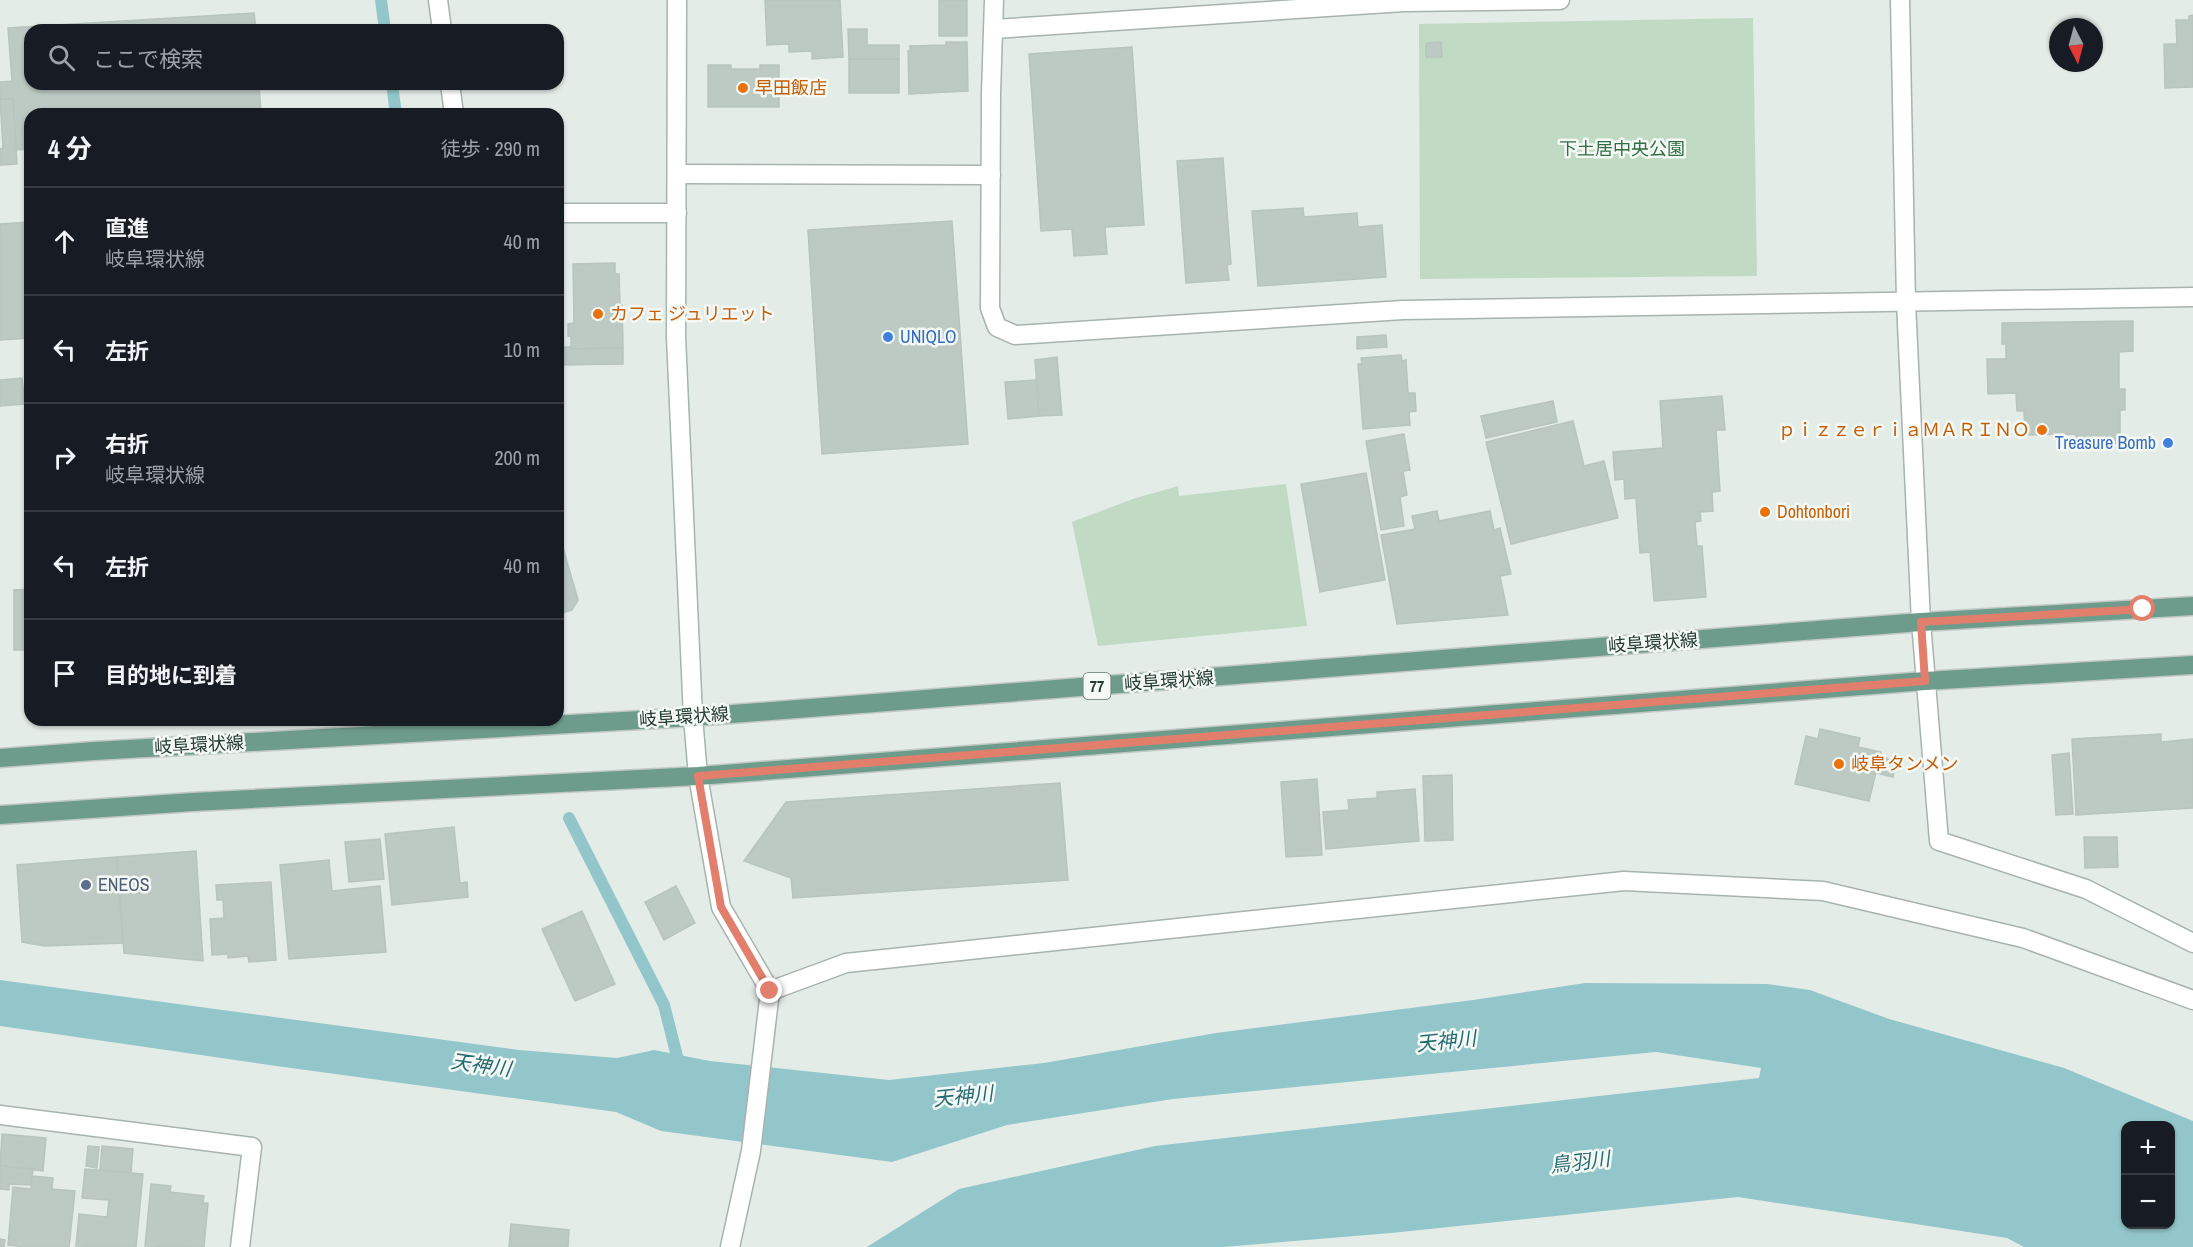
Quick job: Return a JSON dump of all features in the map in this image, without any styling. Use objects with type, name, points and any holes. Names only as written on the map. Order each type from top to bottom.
[{"type":"main road","name":"岐阜環状線","points":[[564,724],[693,717],[1921,622],[2193,606]]},
{"type":"main road","points":[[0,815],[97,807],[698,776],[1925,681],[2193,665]]},
{"type":"main road","name":"岐阜環状線","points":[[0,758],[533,726]]},
{"type":"street","points":[[438,0],[441,24]]},
{"type":"street","points":[[677,0],[676,337],[693,717],[698,776],[721,907],[770,991],[750,1151],[730,1247]]},
{"type":"street","points":[[994,0],[990,308],[997,327],[1015,335],[1403,310],[2193,297]]},
{"type":"street","points":[[994,29],[1404,2],[1560,0]]},
{"type":"street","points":[[1900,0],[1906,302],[1921,622],[1939,841],[2086,889],[2193,943]]},
{"type":"street","points":[[451,90],[453,108]]},
{"type":"street","points":[[676,174],[991,175]]},
{"type":"street","points":[[564,213],[677,213]]},
{"type":"street","points":[[770,991],[846,963],[1624,881],[1823,891],[2023,938],[2193,1000]]},
{"type":"street","points":[[0,1115],[252,1147],[240,1247]]},
{"type":"green space","name":"下土居中央公園","points":[[1753,18],[1757,276],[1420,279],[1419,24]]},
{"type":"green space","points":[[1286,484],[1307,626],[1098,646],[1072,522],[1133,499],[1178,486],[1179,496]]},
{"type":"water","points":[[0,980],[519,1050],[617,1058],[654,1050],[710,1061],[889,1080],[1044,1063],[1216,1033],[1473,1000],[1585,983],[1767,984],[1810,990],[1889,1019],[2064,1068],[2193,1121],[2193,1247],[2024,1247],[2007,1238],[1738,1197],[1391,1233],[1223,1247],[867,1247],[959,1189],[1155,1146],[1759,1078],[1761,1068],[1656,1052],[1173,1099],[1007,1125],[892,1162],[661,1131],[616,1112],[0,1026]]},
{"type":"building","points":[[765,0],[840,0],[843,57],[812,59],[812,51],[789,52],[789,44],[767,45]]},
{"type":"building","points":[[939,0],[967,0],[967,36],[939,36]]},
{"type":"building","points":[[254,13],[255,24],[74,24]]},
{"type":"building","points":[[2193,15],[2193,87],[2165,88],[2164,44],[2177,44],[2176,20],[2189,20],[2189,16]]},
{"type":"building","points":[[24,27],[24,90],[259,90],[261,108],[24,108],[24,149],[16,150],[13,99],[0,99],[0,82],[12,81],[8,28]]},
{"type":"building","points":[[848,29],[867,29],[867,45],[899,45],[899,59],[849,59]]},
{"type":"building","points":[[946,42],[967,42],[968,91],[909,94],[908,51],[910,51],[910,46],[946,45]]},
{"type":"building","points":[[1441,42],[1442,57],[1426,57],[1426,43]]},
{"type":"building","points":[[1132,47],[1144,225],[1105,227],[1107,254],[1074,256],[1072,229],[1041,231],[1029,54]]},
{"type":"building","points":[[849,59],[899,59],[899,93],[849,93]]},
{"type":"building","name":"早田飯店","points":[[708,65],[731,65],[731,69],[760,69],[760,65],[779,65],[779,107],[708,107]]},
{"type":"building","points":[[0,99],[13,99],[17,164],[0,165],[0,149],[3,148]]},
{"type":"building","points":[[1223,158],[1231,264],[1227,265],[1229,280],[1186,283],[1177,161]]},
{"type":"building","points":[[1303,208],[1304,217],[1357,213],[1358,227],[1382,225],[1386,277],[1258,286],[1252,211]]},
{"type":"building","name":"UNIQLO","points":[[952,221],[968,444],[822,454],[808,230]]},
{"type":"building","points":[[24,222],[24,338],[0,340],[0,224]]},
{"type":"building","name":"カフェ ジュリエット","points":[[615,263],[615,274],[619,274],[620,305],[622,305],[623,348],[571,349],[568,324],[574,323],[573,264]]},
{"type":"building","points":[[2133,321],[2133,351],[2119,352],[2119,389],[2125,389],[2125,410],[2120,410],[2120,443],[2076,444],[2076,434],[2025,435],[2024,411],[2017,411],[2016,393],[1988,394],[1987,359],[2006,359],[2006,344],[2002,344],[2002,323]]},
{"type":"building","points":[[1386,335],[1387,347],[1357,349],[1357,337]]},
{"type":"building","points":[[564,347],[572,347],[571,349],[623,348],[623,364],[564,365]]},
{"type":"building","points":[[1401,355],[1402,361],[1406,360],[1408,393],[1415,393],[1416,411],[1409,412],[1410,425],[1363,429],[1358,364],[1362,364],[1361,358]]},
{"type":"building","points":[[1057,357],[1062,415],[1039,416],[1035,360]]},
{"type":"building","points":[[22,378],[24,404],[0,406],[0,380]]},
{"type":"building","points":[[1036,380],[1039,416],[1008,419],[1005,382]]},
{"type":"building","points":[[1722,396],[1725,430],[1716,430],[1720,491],[1712,492],[1713,511],[1700,512],[1701,521],[1695,522],[1697,546],[1702,546],[1706,597],[1654,601],[1650,552],[1640,553],[1636,498],[1625,499],[1624,479],[1615,480],[1613,452],[1663,448],[1660,401]]},
{"type":"building","points":[[1553,401],[1557,422],[1486,438],[1481,416]]},
{"type":"building","points":[[1573,421],[1584,466],[1604,461],[1618,518],[1511,544],[1486,442]]},
{"type":"building","points":[[1404,434],[1410,470],[1403,471],[1407,495],[1400,497],[1404,526],[1381,530],[1366,441]]},
{"type":"building","points":[[1366,473],[1385,580],[1320,592],[1301,484]]},
{"type":"building","points":[[1437,511],[1439,521],[1490,511],[1494,530],[1500,528],[1511,574],[1500,576],[1508,615],[1397,624],[1381,535],[1415,529],[1412,516]]},
{"type":"building","points":[[564,551],[578,600],[572,610],[564,612]]},
{"type":"building","points":[[24,589],[24,650],[14,650],[14,590]]},
{"type":"building","name":"岐阜タンメン","points":[[1820,729],[1860,738],[1858,747],[1881,752],[1869,801],[1795,784],[1806,736],[1818,739]]},
{"type":"building","points":[[2161,734],[2161,742],[2193,739],[2193,808],[2076,815],[2072,739]]},
{"type":"building","points":[[2069,753],[2073,814],[2056,815],[2052,755]]},
{"type":"building","points":[[1881,754],[1895,765],[1893,777],[1876,773]]},
{"type":"building","points":[[1452,775],[1453,840],[1425,841],[1423,776]]},
{"type":"building","points":[[1317,779],[1322,855],[1286,857],[1281,782]]},
{"type":"building","points":[[1060,783],[1068,880],[793,898],[791,878],[744,861],[786,802]]},
{"type":"building","points":[[1415,789],[1419,841],[1326,849],[1323,812],[1349,810],[1348,800],[1377,798],[1377,792]]},
{"type":"building","points":[[454,827],[460,883],[467,882],[468,897],[392,905],[385,834]]},
{"type":"building","points":[[2084,837],[2117,837],[2118,867],[2085,868]]},
{"type":"building","points":[[380,839],[384,879],[349,882],[345,842]]},
{"type":"building","points":[[196,851],[203,961],[124,953],[117,857]]},
{"type":"building","points":[[116,857],[123,943],[45,946],[22,942],[17,865]]},
{"type":"building","points":[[329,860],[332,891],[380,886],[386,952],[289,959],[280,865]]},
{"type":"building","points":[[271,882],[276,960],[249,962],[248,956],[228,958],[228,954],[212,955],[210,919],[224,918],[223,900],[217,900],[216,885]]},
{"type":"building","points":[[676,886],[695,923],[664,940],[645,902]]},
{"type":"building","points":[[582,911],[615,984],[575,1001],[542,929]]},
{"type":"building","points":[[2,1134],[46,1138],[43,1171],[0,1166]]},
{"type":"building","points":[[88,1146],[99,1147],[97,1168],[86,1166]]},
{"type":"building","points":[[102,1146],[133,1149],[131,1173],[100,1170]]},
{"type":"building","points":[[0,1166],[33,1169],[31,1185],[9,1184],[9,1190],[0,1189]]},
{"type":"building","points":[[85,1169],[143,1174],[136,1247],[76,1246],[79,1214],[107,1217],[109,1200],[82,1198]]},
{"type":"building","points":[[32,1176],[53,1178],[52,1189],[75,1191],[69,1247],[8,1245],[13,1187],[31,1189]]},
{"type":"building","points":[[151,1184],[171,1186],[170,1192],[204,1196],[203,1203],[208,1203],[204,1247],[145,1246]]},
{"type":"building","points":[[511,1224],[569,1230],[568,1247],[509,1247]]},
{"type":"building","points":[[0,1239],[5,1240],[4,1247],[0,1247]]},
{"type":"waterway","points":[[381,0],[384,24]]},
{"type":"waterway","points":[[393,90],[395,108]]},
{"type":"waterway","points":[[569,818],[664,1005],[680,1068]]},
{"type":"place","name":"早田飯店","points":[[743,88]]},
{"type":"place","name":"カフェ ジュリエット","points":[[598,314]]},
{"type":"place","name":"UNIQLO","points":[[888,337]]},
{"type":"place","name":"ｐｉｚｚｅｒｉａＭＡＲＩＮＯ","points":[[2042,430]]},
{"type":"place","name":"Treasure Bomb","points":[[2168,443]]},
{"type":"place","name":"Dohtonbori","points":[[1765,512]]},
{"type":"place","name":"岐阜タンメン","points":[[1839,764]]},
{"type":"place","name":"ENEOS","points":[[86,885]]},
{"type":"route","points":[[770,991],[721,907],[698,776],[1925,681],[1921,622],[2143,609]]},
{"type":"water label","name":"天神川","points":[[1446,1041]]},
{"type":"water label","name":"天神川","points":[[481,1065]]},
{"type":"water label","name":"天神川","points":[[963,1096]]},
{"type":"water label","name":"鳥羽川","points":[[1580,1162]]}]
